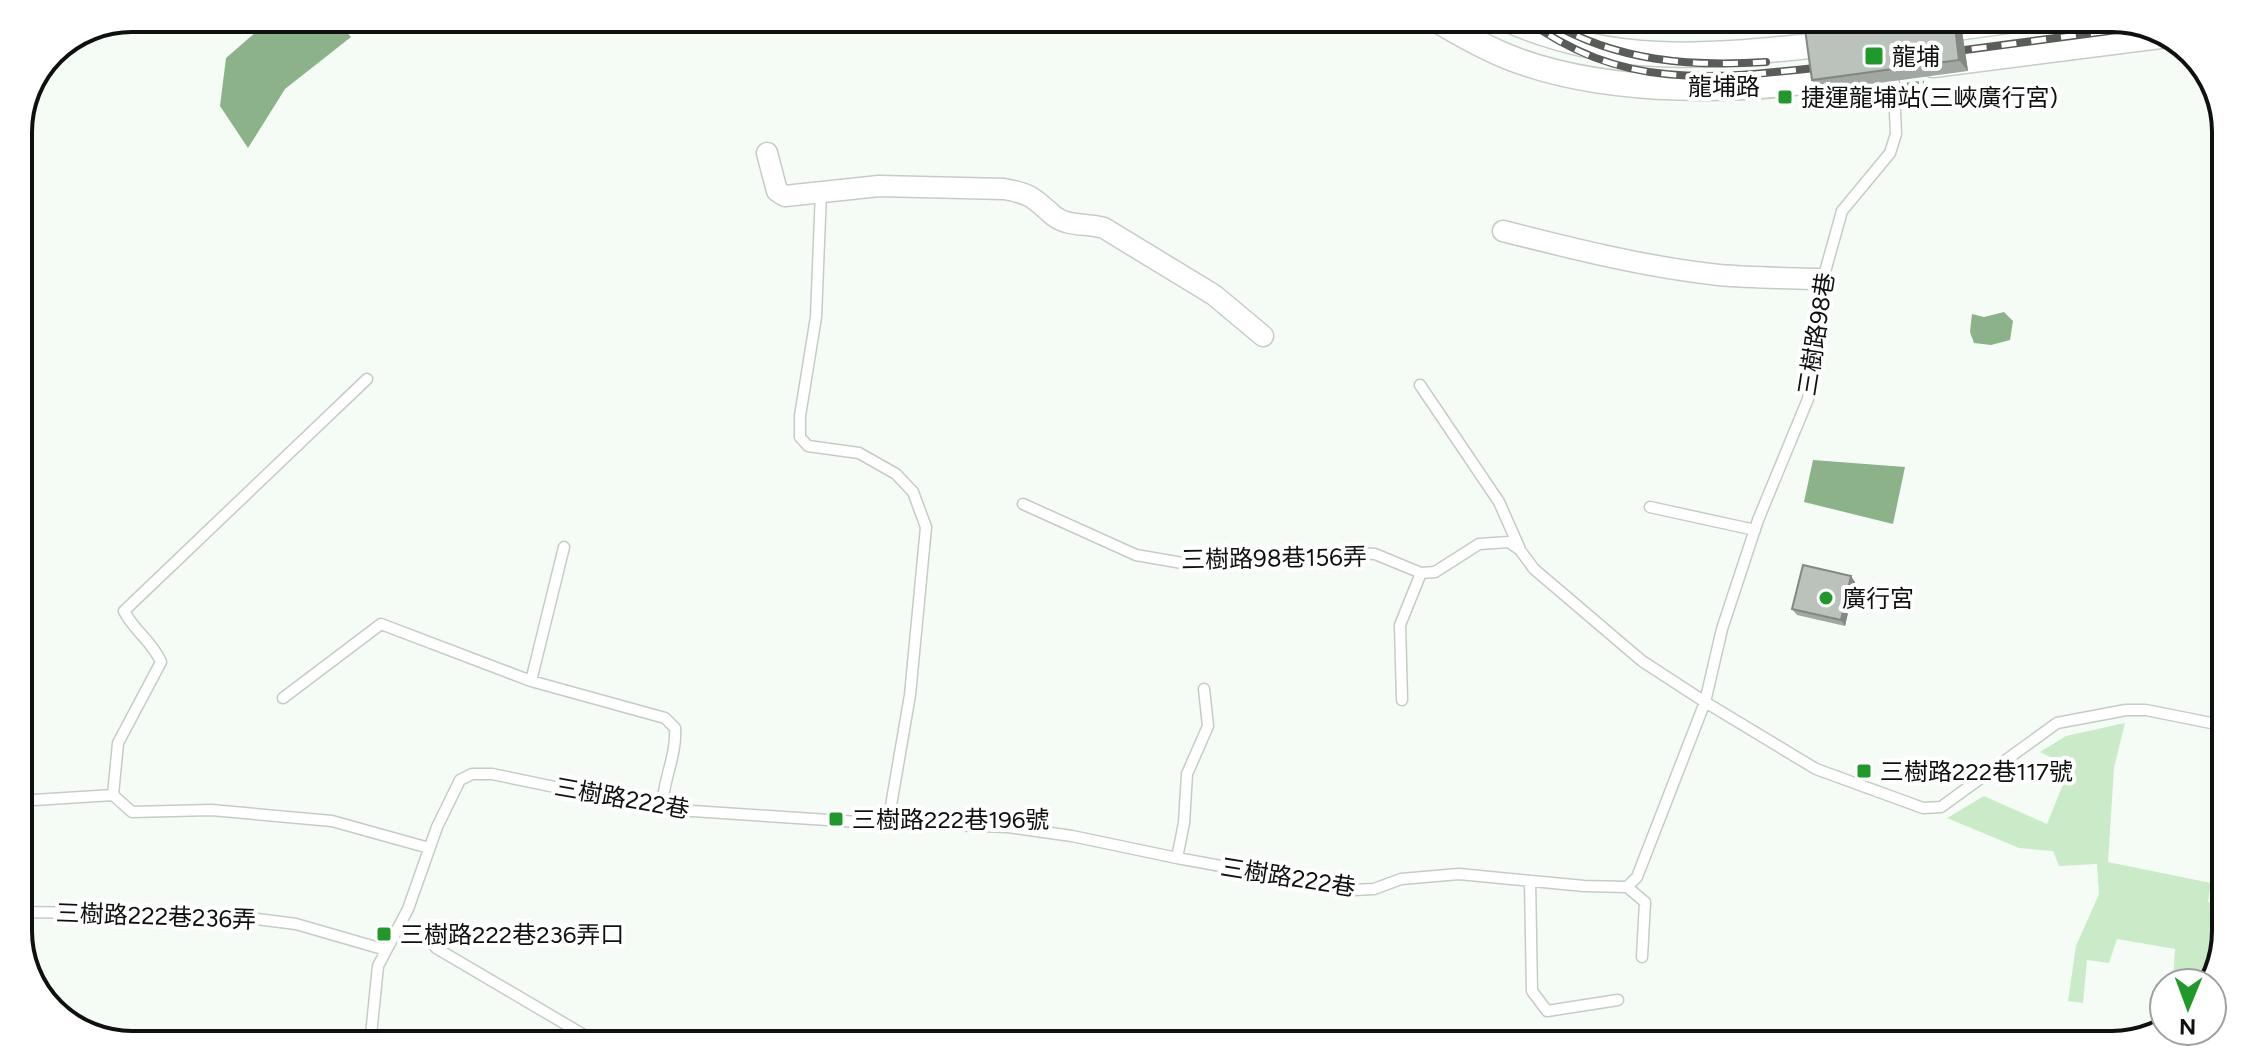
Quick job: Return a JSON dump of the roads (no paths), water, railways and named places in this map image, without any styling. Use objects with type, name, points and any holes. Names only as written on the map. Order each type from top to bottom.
[{"type":"street","name":"龍埔路","points":[[1456,32],[1517,61],[1571,76],[1645,87],[1784,86],[1881,69],[2145,38]]},
{"type":"street","name":"龍埔路","points":[[1534,32],[1641,55],[1715,55],[1861,41]]},
{"type":"street","points":[[1907,36],[1934,32]]},
{"type":"street","points":[[767,153],[777,191],[785,196],[879,186],[1024,192],[1055,216],[1073,224],[1087,223],[1104,228],[1214,295],[1263,336]]},
{"type":"street","points":[[1503,231],[1598,255],[1662,267],[1722,275],[1823,279]]},
{"type":"lane","name":"三樹路98巷","points":[[1705,702],[1722,629],[1755,530],[1808,399],[1823,279],[1842,211],[1877,171],[1893,143],[1896,115],[1881,69]]},
{"type":"lane","points":[[821,192],[816,317],[800,416],[800,437],[808,446],[859,453],[896,474],[913,492],[926,527],[910,695],[888,823]]},
{"type":"lane","points":[[113,795],[118,743],[161,662],[155,647],[131,625],[124,611],[367,379]]},
{"type":"lane","points":[[1420,385],[1499,502],[1520,550],[1534,569],[1642,661],[1816,769],[1923,808],[1941,807],[2057,723],[2126,710],[2146,710],[2212,723]]},
{"type":"lane","name":"三樹路98巷156弄","points":[[1023,504],[1136,555],[1188,564],[1375,554],[1421,573]]},
{"type":"lane","points":[[1650,507],[1755,530]]},
{"type":"lane","points":[[1402,700],[1400,625],[1421,573],[1435,572],[1479,544],[1509,542],[1520,550]]},
{"type":"lane","points":[[531,681],[564,547]]},
{"type":"lane","points":[[283,698],[381,624],[531,681],[665,718],[675,728],[676,738],[662,792],[662,809]]},
{"type":"lane","points":[[1177,858],[1184,823],[1187,774],[1208,726],[1204,689]]},
{"type":"lane","points":[[1642,957],[1645,902],[1627,887],[1637,877],[1705,702]]},
{"type":"lane","name":"三樹路222巷","points":[[371,1031],[378,966],[408,909],[429,848],[460,780],[472,774],[492,774],[662,809],[1008,827],[1072,836],[1353,890],[1374,889],[1401,879],[1459,874],[1627,887]]},
{"type":"lane","points":[[32,800],[113,795],[132,812],[211,810],[332,821],[429,848]]},
{"type":"lane","points":[[1530,881],[1532,991],[1547,1011],[1618,1000]]},
{"type":"lane","name":"三樹路222巷236弄","points":[[32,912],[226,915],[296,924],[386,950]]},
{"type":"lane","points":[[436,948],[577,1031]]},
{"type":"railway","points":[[1546,32],[1597,59],[1672,75],[1749,74],[1831,66]]},
{"type":"railway","points":[[1569,32],[1627,53],[1654,58],[1681,62],[1766,62]]},
{"type":"railway","points":[[1942,53],[2101,32]]},
{"type":"place","name":"龍埔","points":[[1874,56]]},
{"type":"place","name":"捷運龍埔站(三峽廣行宮)","points":[[1785,97]]},
{"type":"place","name":"廣行宮","points":[[1826,598]]},
{"type":"place","name":"三樹路222巷117號","points":[[1864,771]]},
{"type":"place","name":"三樹路222巷196號","points":[[836,819]]},
{"type":"place","name":"三樹路222巷236弄口","points":[[384,934]]}]
